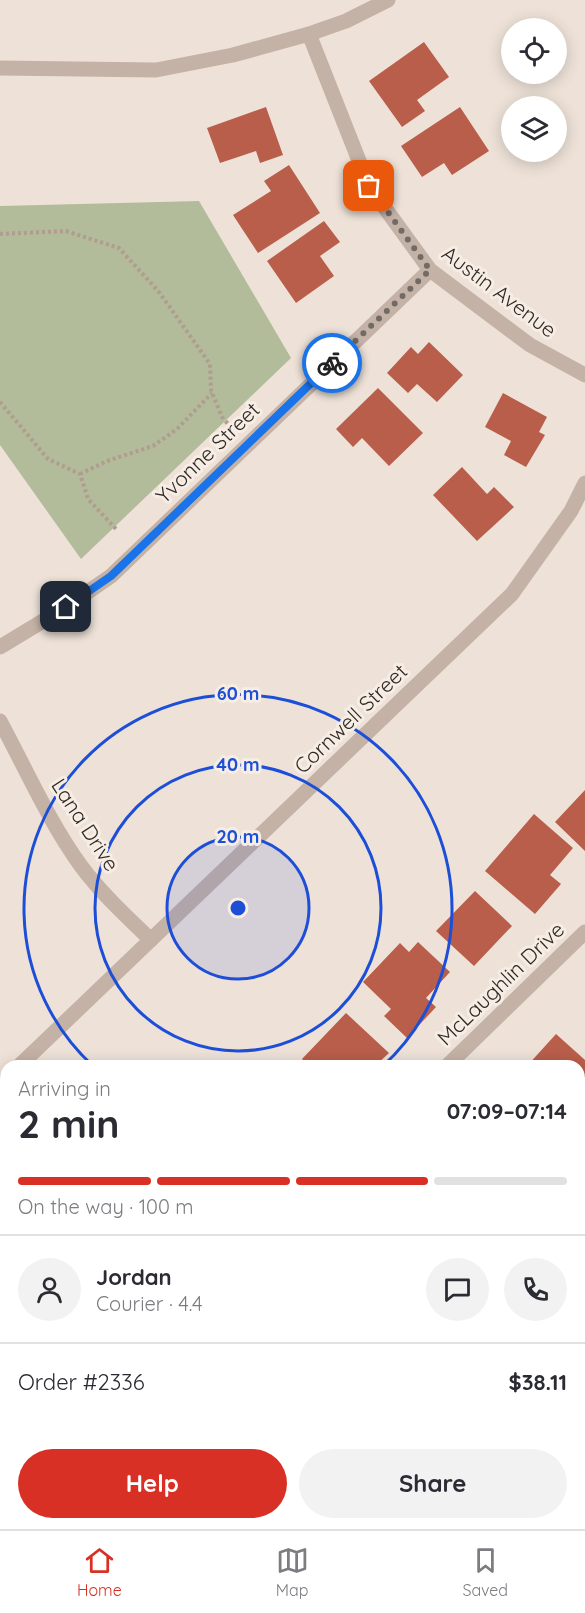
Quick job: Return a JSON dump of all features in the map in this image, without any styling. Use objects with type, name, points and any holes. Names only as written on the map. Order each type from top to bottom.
[{"type":"street","points":[[0,68],[156,70],[233,55],[309,34],[346,21],[388,0]]},
{"type":"street","name":"Austin Avenue","points":[[309,34],[369,186],[430,270],[530,345],[585,375]]},
{"type":"street","name":"Yvonne Street","points":[[0,647],[66,607],[111,576],[430,270]]},
{"type":"street","name":"Cornwell Street","points":[[25,1060],[512,594],[571,511],[585,483]]},
{"type":"street","name":"Lana Drive","points":[[0,721],[56,825],[81,866],[117,907],[151,940]]},
{"type":"street","name":"McLaughlin Drive","points":[[453,1060],[585,932]]},
{"type":"path","points":[[0,234],[66,231],[119,248],[159,292],[210,364],[212,393],[222,417],[246,445]]},
{"type":"path","points":[[80,474],[107,461],[153,446],[177,429],[212,393]]},
{"type":"path","points":[[0,402],[48,459],[80,474],[88,499],[117,530]]},
{"type":"green space","points":[[199,201],[291,358],[81,559],[0,445],[0,206]]},
{"type":"building","points":[[424,42],[449,77],[417,100],[425,111],[402,127],[369,81]]},
{"type":"building","points":[[266,107],[283,155],[260,163],[256,151],[220,163],[207,128]]},
{"type":"building","points":[[460,107],[489,151],[452,175],[444,163],[422,177],[401,146]]},
{"type":"building","points":[[289,165],[320,213],[258,253],[233,215],[271,191],[264,181]]},
{"type":"building","points":[[324,221],[340,242],[320,256],[334,276],[296,303],[267,261]]},
{"type":"building","points":[[429,342],[463,375],[437,402],[417,384],[408,393],[387,373],[411,347],[418,354]]},
{"type":"building","points":[[378,388],[423,433],[389,466],[362,438],[353,447],[336,429]]},
{"type":"building","points":[[503,393],[547,417],[539,432],[545,435],[526,467],[504,455],[511,441],[485,427]]},
{"type":"building","points":[[462,467],[487,494],[494,487],[514,507],[477,541],[433,495]]},
{"type":"building","points":[[585,790],[585,851],[555,822]]},
{"type":"building","points":[[534,814],[573,848],[550,875],[561,884],[535,914],[485,871]]},
{"type":"building","points":[[475,891],[512,926],[474,966],[436,931]]},
{"type":"building","points":[[418,942],[450,972],[426,998],[436,1007],[407,1038],[384,1016],[391,1009],[363,982],[400,943],[409,952]]},
{"type":"building","points":[[346,1013],[389,1053],[381,1060],[302,1059]]},
{"type":"building","points":[[556,1034],[585,1060],[532,1060]]},
{"type":"way so far","points":[[332,363],[430,270],[369,186]]},
{"type":"route","points":[[66,607],[111,576],[332,363]]}]
